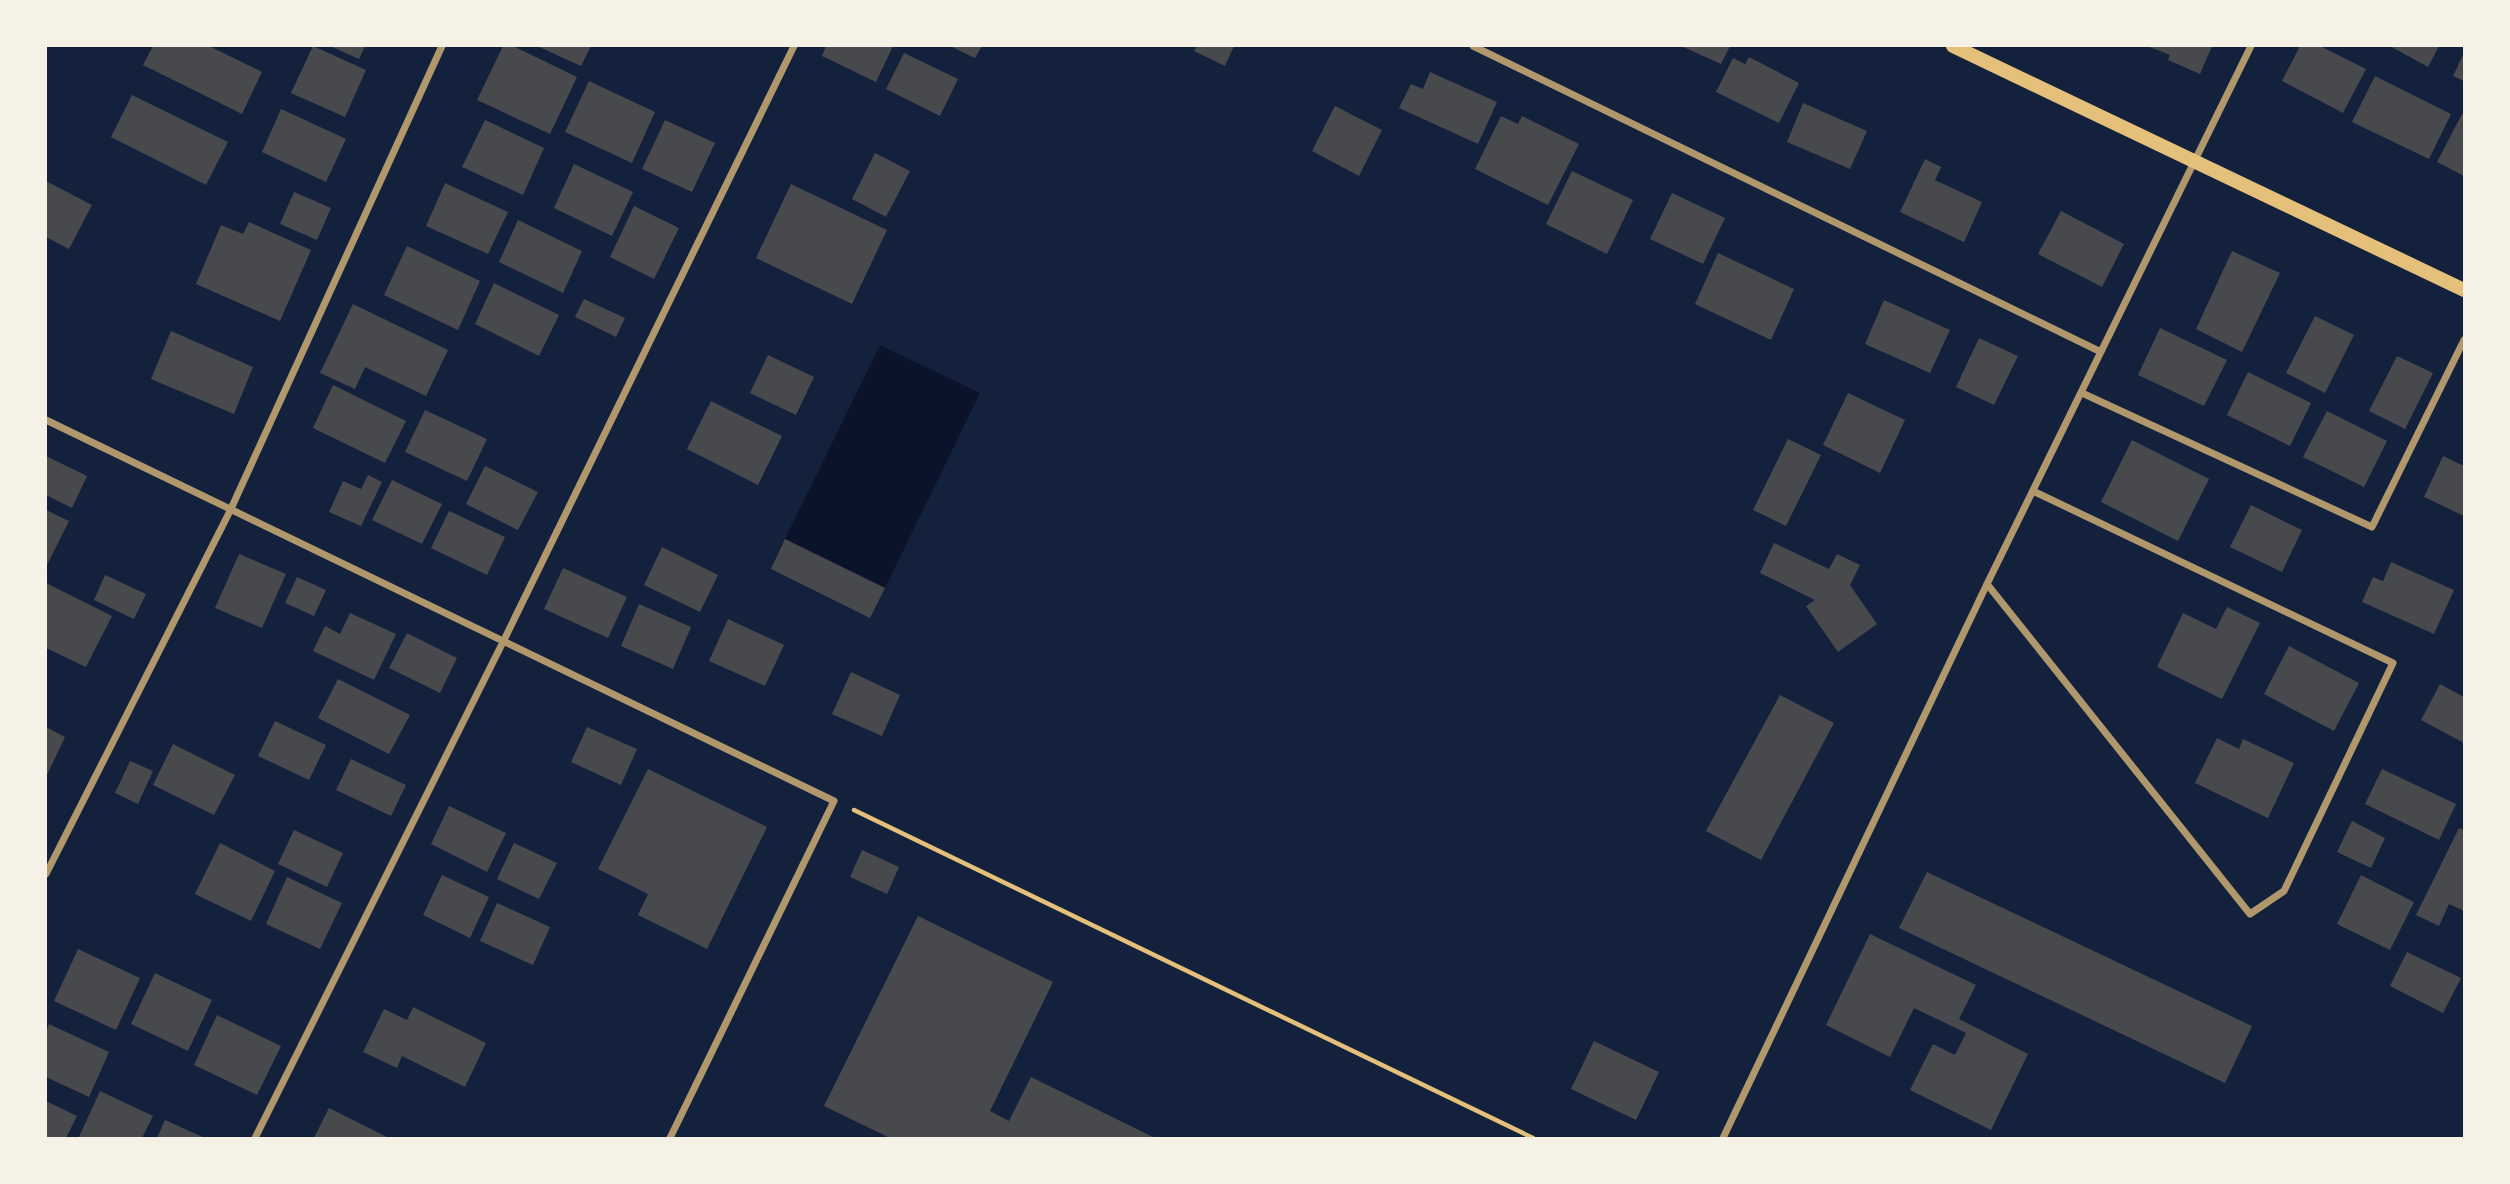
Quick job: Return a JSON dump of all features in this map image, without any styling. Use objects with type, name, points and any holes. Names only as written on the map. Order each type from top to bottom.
[{"type":"main road","points":[[1953,46],[2465,290]]},
{"type":"street","points":[[46,874],[230,511],[442,46]]},
{"type":"street","points":[[256,1139],[504,640],[794,46]]},
{"type":"street","points":[[1473,46],[2101,352]]},
{"type":"street","points":[[1723,1139],[1987,584],[2252,46]]},
{"type":"street","points":[[2082,393],[2372,527],[2465,340]]},
{"type":"street","points":[[46,420],[834,801],[670,1139]]},
{"type":"street","points":[[1987,584],[2249,914],[2284,891],[2393,663],[2034,491]]},
{"type":"path","points":[[834,801],[1533,1139]]},
{"type":"water","points":[[880,345],[980,393],[885,588],[785,539]]},
{"type":"building","points":[[153,46],[209,46],[262,72],[242,114],[143,65]]},
{"type":"building","points":[[313,46],[366,70],[345,117],[291,93]]},
{"type":"building","points":[[330,46],[365,46],[359,59]]},
{"type":"building","points":[[503,46],[513,46],[577,77],[550,134],[477,100]]},
{"type":"building","points":[[537,46],[591,46],[581,66]]},
{"type":"building","points":[[826,46],[893,46],[876,82],[822,56]]},
{"type":"building","points":[[950,46],[982,46],[975,58]]},
{"type":"building","points":[[1197,46],[1234,46],[1225,66],[1194,51]]},
{"type":"building","points":[[1681,46],[1730,46],[1721,64]]},
{"type":"building","points":[[2147,46],[2212,46],[2200,74],[2168,60],[2170,55]]},
{"type":"building","points":[[2300,46],[2320,46],[2366,69],[2343,113],[2282,81]]},
{"type":"building","points":[[2390,46],[2439,46],[2428,67]]},
{"type":"building","points":[[904,53],[958,79],[940,116],[886,89]]},
{"type":"building","points":[[2464,53],[2464,81],[2453,76]]},
{"type":"building","points":[[1749,57],[1799,83],[1779,123],[1716,92],[1733,58],[1745,64]]},
{"type":"building","points":[[1430,72],[1497,102],[1478,144],[1399,108],[1411,84],[1423,89]]},
{"type":"building","points":[[2375,76],[2451,114],[2429,159],[2352,122]]},
{"type":"building","points":[[589,81],[655,112],[632,163],[565,132]]},
{"type":"building","points":[[132,95],[228,142],[206,185],[111,137]]},
{"type":"building","points":[[1803,103],[1867,131],[1850,169],[1787,142]]},
{"type":"building","points":[[1335,106],[1382,130],[1359,176],[1312,151]]},
{"type":"building","points":[[281,109],[346,139],[326,182],[262,152]]},
{"type":"building","points":[[2462,114],[2464,115],[2464,176],[2437,162]]},
{"type":"building","points":[[1501,116],[1518,124],[1522,116],[1579,144],[1548,205],[1475,169]]},
{"type":"building","points":[[485,120],[544,148],[523,195],[462,167]]},
{"type":"building","points":[[665,120],[715,143],[692,192],[642,169]]},
{"type":"building","points":[[875,153],[910,171],[886,217],[852,199]]},
{"type":"building","points":[[1925,159],[1941,167],[1935,180],[1982,202],[1964,242],[1900,212]]},
{"type":"building","points":[[574,164],[633,192],[612,236],[554,208]]},
{"type":"building","points":[[1572,171],[1633,200],[1607,254],[1546,224]]},
{"type":"building","points":[[46,181],[92,205],[69,249],[46,237]]},
{"type":"building","points":[[445,183],[508,212],[488,254],[426,226]]},
{"type":"building","points":[[791,184],[887,230],[852,304],[756,258]]},
{"type":"building","points":[[294,192],[331,208],[317,240],[280,224]]},
{"type":"building","points":[[1672,193],[1725,218],[1703,264],[1650,239]]},
{"type":"building","points":[[634,206],[679,228],[654,279],[610,257]]},
{"type":"building","points":[[2061,211],[2124,244],[2102,287],[2038,254]]},
{"type":"building","points":[[518,220],[582,251],[563,293],[499,262]]},
{"type":"building","points":[[249,222],[311,250],[280,321],[196,284],[221,225],[243,234]]},
{"type":"building","points":[[407,246],[480,281],[458,330],[384,295]]},
{"type":"building","points":[[2232,251],[2280,273],[2242,352],[2196,329]]},
{"type":"building","points":[[1718,253],[1794,289],[1771,340],[1695,304]]},
{"type":"building","points":[[494,283],[559,315],[539,356],[475,324]]},
{"type":"building","points":[[584,299],[625,318],[616,337],[575,317]]},
{"type":"building","points":[[1884,300],[1950,330],[1930,373],[1865,344]]},
{"type":"building","points":[[353,304],[448,350],[426,396],[365,367],[355,389],[320,373]]},
{"type":"building","points":[[2315,316],[2354,335],[2325,393],[2286,373]]},
{"type":"building","points":[[2160,328],[2227,360],[2204,406],[2138,375]]},
{"type":"building","points":[[171,331],[253,367],[234,414],[151,379]]},
{"type":"building","points":[[1979,338],[2018,356],[1994,405],[1956,387]]},
{"type":"building","points":[[768,355],[814,377],[796,415],[750,393]]},
{"type":"building","points":[[2397,356],[2433,373],[2405,429],[2369,411]]},
{"type":"building","points":[[2248,372],[2311,403],[2290,446],[2227,415]]},
{"type":"building","points":[[333,385],[406,421],[385,463],[313,428]]},
{"type":"building","points":[[1848,393],[1905,420],[1880,473],[1823,445]]},
{"type":"building","points":[[711,401],[782,436],[758,485],[687,449]]},
{"type":"building","points":[[425,410],[487,439],[467,481],[405,452]]},
{"type":"building","points":[[2327,411],[2387,441],[2364,487],[2303,457]]},
{"type":"building","points":[[1788,439],[1821,455],[1786,526],[1753,510]]},
{"type":"building","points":[[2132,440],[2209,479],[2178,541],[2101,502]]},
{"type":"building","points":[[46,456],[87,476],[72,508],[46,495]]},
{"type":"building","points":[[2443,456],[2464,466],[2464,516],[2424,497]]},
{"type":"building","points":[[485,466],[538,492],[518,530],[466,504]]},
{"type":"building","points":[[368,475],[382,482],[361,526],[329,512],[343,481],[361,489]]},
{"type":"building","points":[[392,480],[442,504],[422,544],[372,520]]},
{"type":"building","points":[[2251,505],[2302,530],[2282,572],[2230,547]]},
{"type":"building","points":[[46,510],[69,521],[47,565],[46,564]]},
{"type":"building","points":[[449,511],[505,537],[487,575],[431,548]]},
{"type":"building","points":[[785,539],[885,588],[870,618],[771,569]]},
{"type":"building","points":[[1774,543],[1829,569],[1837,554],[1860,565],[1850,585],[1877,624],[1838,652],[1806,606],[1815,600],[1760,573]]},
{"type":"building","points":[[662,547],[718,575],[700,612],[644,585]]},
{"type":"building","points":[[239,554],[286,574],[262,628],[215,608]]},
{"type":"building","points":[[2391,562],[2454,590],[2434,634],[2362,602],[2373,577],[2383,581]]},
{"type":"building","points":[[563,568],[627,597],[608,638],[544,609]]},
{"type":"building","points":[[105,575],[146,594],[134,619],[94,600]]},
{"type":"building","points":[[297,577],[326,590],[314,616],[285,603]]},
{"type":"building","points":[[46,583],[112,616],[86,667],[46,648]]},
{"type":"building","points":[[639,604],[691,627],[673,669],[621,646]]},
{"type":"building","points":[[2227,607],[2260,623],[2222,699],[2157,667],[2183,613],[2216,629]]},
{"type":"building","points":[[350,613],[396,634],[374,680],[313,651],[325,626],[340,634]]},
{"type":"building","points":[[728,619],[784,645],[765,686],[709,661]]},
{"type":"building","points":[[407,633],[457,658],[440,693],[389,668]]},
{"type":"building","points":[[2289,646],[2359,683],[2334,731],[2264,694]]},
{"type":"building","points":[[851,672],[900,695],[882,736],[832,714]]},
{"type":"building","points":[[338,679],[410,715],[389,754],[318,718]]},
{"type":"building","points":[[2440,684],[2464,697],[2464,743],[2421,720]]},
{"type":"building","points":[[1780,695],[1834,723],[1761,860],[1706,831]]},
{"type":"building","points":[[275,721],[326,745],[309,780],[258,756]]},
{"type":"building","points":[[46,727],[65,737],[46,777]]},
{"type":"building","points":[[587,727],[637,749],[621,785],[571,762]]},
{"type":"building","points":[[2217,738],[2239,749],[2243,739],[2294,763],[2268,818],[2195,783]]},
{"type":"building","points":[[173,744],[235,775],[214,815],[153,785]]},
{"type":"building","points":[[351,759],[406,785],[391,816],[336,790]]},
{"type":"building","points":[[130,761],[153,771],[138,804],[115,793]]},
{"type":"building","points":[[648,769],[767,827],[707,949],[638,915],[648,894],[598,869]]},
{"type":"building","points":[[2382,769],[2456,804],[2439,840],[2365,804]]},
{"type":"building","points":[[449,806],[506,833],[487,872],[431,844]]},
{"type":"building","points":[[2352,821],[2385,838],[2371,868],[2337,852]]},
{"type":"building","points":[[2459,828],[2464,830],[2464,911],[2449,904],[2439,926],[2416,915]]},
{"type":"building","points":[[294,830],[343,853],[327,887],[278,864]]},
{"type":"building","points":[[220,843],[275,871],[251,921],[195,894]]},
{"type":"building","points":[[514,843],[557,863],[539,899],[497,879]]},
{"type":"building","points":[[862,850],[899,867],[887,894],[850,877]]},
{"type":"building","points":[[1927,872],[2252,1026],[2225,1083],[1899,928]]},
{"type":"building","points":[[442,875],[489,897],[470,938],[423,915]]},
{"type":"building","points":[[2361,875],[2414,902],[2390,950],[2337,924]]},
{"type":"building","points":[[287,877],[342,903],[320,949],[266,924]]},
{"type":"building","points":[[497,903],[550,927],[533,965],[480,941]]},
{"type":"building","points":[[918,916],[1053,982],[990,1111],[1009,1121],[1031,1077],[1155,1138],[890,1138],[824,1106]]},
{"type":"building","points":[[1870,934],[1976,985],[1959,1019],[2028,1054],[1991,1130],[1910,1090],[1933,1044],[1955,1055],[1966,1033],[1914,1008],[1890,1057],[1826,1025]]},
{"type":"building","points":[[78,949],[140,978],[116,1030],[54,1001]]},
{"type":"building","points":[[2407,952],[2461,978],[2443,1013],[2390,986]]},
{"type":"building","points":[[155,973],[212,1000],[188,1051],[131,1024]]},
{"type":"building","points":[[413,1007],[486,1043],[465,1087],[402,1056],[397,1068],[363,1052],[384,1009],[407,1020]]},
{"type":"building","points":[[217,1015],[281,1046],[257,1095],[194,1065]]},
{"type":"building","points":[[49,1024],[109,1052],[89,1097],[46,1077],[46,1033]]},
{"type":"building","points":[[1594,1041],[1659,1072],[1636,1120],[1571,1089]]},
{"type":"building","points":[[100,1091],[153,1116],[142,1138],[79,1137]]},
{"type":"building","points":[[46,1101],[77,1116],[66,1138],[46,1138]]},
{"type":"building","points":[[329,1108],[389,1138],[314,1138]]},
{"type":"building","points":[[165,1120],[205,1138],[157,1138]]}]
